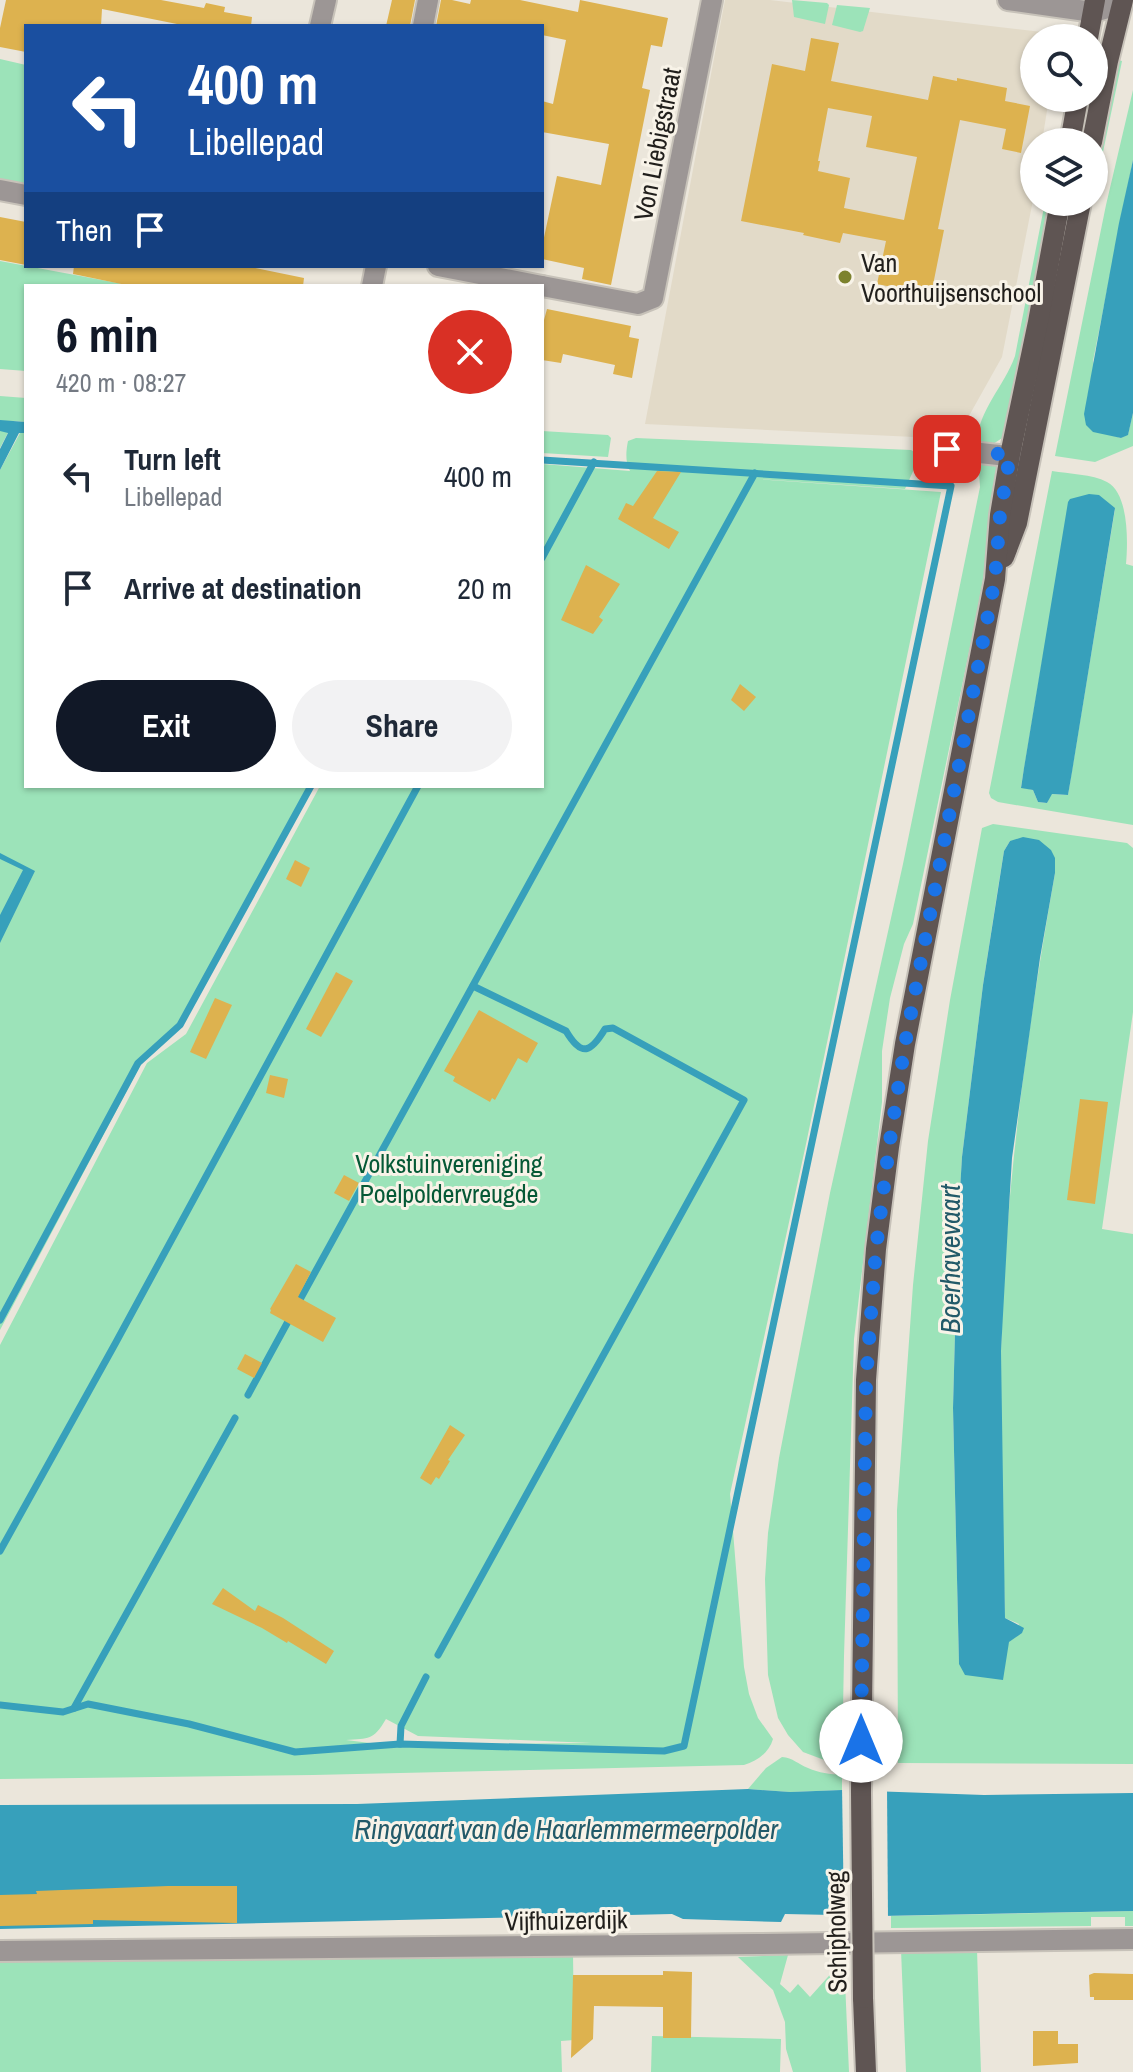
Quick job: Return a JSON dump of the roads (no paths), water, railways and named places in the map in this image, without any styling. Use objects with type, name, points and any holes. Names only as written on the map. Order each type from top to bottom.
[{"type":"main road","points":[[1095,128],[1120,1]]},
{"type":"main road","points":[[1020,457],[1038,322],[1057,216]]},
{"type":"main road","points":[[1020,457],[1078,216]]},
{"type":"main road","name":"Schipholweg","points":[[866,2072],[860,1715],[866,1380],[876,1249],[905,1044],[995,579],[1000,515],[1020,457]]},
{"type":"street","points":[[320,24],[326,0]]},
{"type":"street","points":[[423,24],[428,0]]},
{"type":"street","name":"Von Liebigstraat","points":[[544,286],[638,304],[653,298],[712,0]]},
{"type":"street","points":[[1008,0],[1094,6],[1120,1]]},
{"type":"street","points":[[0,190],[24,195]]},
{"type":"street","points":[[472,269],[534,284]]},
{"type":"street","points":[[925,447],[1020,457]]},
{"type":"street","name":"Vijfhuizerdijk","points":[[0,1951],[1133,1939]]},
{"type":"water","points":[[1133,160],[1133,413],[1128,435],[1121,438],[1093,432],[1086,425],[1084,414]]},
{"type":"water","points":[[0,420],[24,422],[24,433],[19,433],[0,470],[0,449],[8,433],[0,431]]},
{"type":"water","points":[[1089,494],[1099,495],[1115,508],[1072,772],[1068,795],[1052,794],[1047,803],[1038,802],[1033,790],[1021,788],[1068,502]]},
{"type":"water","points":[[1023,837],[1039,840],[1051,850],[1055,858],[1055,873],[1012,1158],[1001,1351],[1005,1618],[1024,1628],[1009,1642],[1003,1680],[965,1675],[959,1664],[953,1408],[962,1157],[983,985],[1004,851],[1010,841]]},
{"type":"water","points":[[0,853],[35,871],[0,943],[0,915],[23,870],[0,859]]},
{"type":"water","name":"Ringvaart van de Haarlemmermeerpolder","points":[[748,1789],[984,1795],[1133,1793],[1133,1911],[881,1916],[785,1914],[781,1922],[683,1919],[672,1914],[0,1929],[0,1805],[357,1804]]},
{"type":"waterway","points":[[0,1705],[63,1712],[88,1704],[189,1724],[295,1752],[400,1744],[664,1751],[684,1746],[951,486],[544,460]]},
{"type":"waterway","points":[[544,554],[594,462]]},
{"type":"waterway","points":[[297,1305],[755,473]]},
{"type":"waterway","points":[[0,1320],[138,1063],[180,1025],[310,788]]},
{"type":"waterway","points":[[0,1551],[417,788]]},
{"type":"waterway","points":[[438,1655],[744,1100],[613,1028],[605,1029],[591,1047],[582,1048],[566,1031],[473,986]]},
{"type":"waterway","points":[[248,1395],[291,1316]]},
{"type":"waterway","points":[[74,1708],[235,1418]]},
{"type":"waterway","points":[[400,1744],[401,1726],[426,1677]]},
{"type":"place","name":"Van Voorthuijsenschool","points":[[845,277]]},
{"type":"park label","name":"Volkstuinvereniging Poelpoldervreugde","points":[[449,1178]]},
{"type":"water label","name":"Boerhavevaart","points":[[950,1259]]}]
